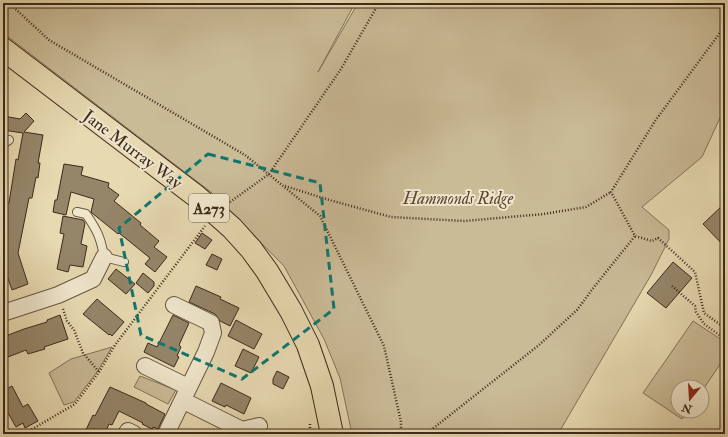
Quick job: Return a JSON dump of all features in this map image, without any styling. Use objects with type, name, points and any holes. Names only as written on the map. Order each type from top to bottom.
[{"type":"main road","name":"Jane Murray Way","points":[[3,49],[196,196],[232,228],[251,249],[267,271],[291,311],[308,345],[322,386],[326,433]]},
{"type":"street","points":[[3,313],[58,296],[93,279],[104,257]]},
{"type":"street","points":[[166,434],[206,352],[213,332],[211,323],[174,305]]},
{"type":"street","points":[[145,366],[186,394],[227,429],[242,430],[259,426]]},
{"type":"street","points":[[126,434],[128,431],[134,434]]},
{"type":"lane","points":[[77,212],[86,214],[95,227],[101,240],[104,257],[124,262]]},
{"type":"path","points":[[9,3],[49,40],[245,155],[320,216],[384,346],[401,422],[401,434]]},
{"type":"path","points":[[24,434],[75,404],[99,372],[115,345],[215,213],[269,174],[341,69],[379,3]]},
{"type":"path","points":[[282,186],[391,217],[464,221],[544,214],[586,207],[611,192],[655,121],[725,26]]},
{"type":"path","points":[[611,192],[635,236],[652,241],[658,238],[694,272],[704,314],[725,328]]},
{"type":"path","points":[[426,434],[539,345],[577,310],[635,236]]},
{"type":"path","points":[[672,286],[695,306],[696,312],[704,324],[725,339]]},
{"type":"path","points":[[58,296],[83,353],[99,372]]},
{"type":"path","points":[[310,420],[326,433]]},
{"type":"highlighted area","points":[[208,154],[320,183],[334,309],[242,379],[141,335],[119,228]]},
{"type":"green space","name":"Hammonds Ridge","points":[[3,3],[355,3],[318,72],[358,3],[725,3],[725,107],[702,157],[642,207],[669,230],[669,239],[651,275],[558,434],[352,434],[340,378],[324,339],[284,266],[212,193],[3,33]]},
{"type":"green space","points":[[693,321],[725,342],[725,357],[710,379],[670,379],[670,411],[643,393]]},
{"type":"green space","points":[[112,347],[97,372],[74,402],[64,405],[49,373],[71,359]]},
{"type":"green space","points":[[140,376],[176,390],[168,404],[134,387]]},
{"type":"building","points":[[26,113],[34,121],[24,132],[43,135],[38,163],[40,163],[38,178],[36,177],[32,198],[29,198],[18,253],[28,284],[12,290],[6,273],[3,274],[3,257],[6,244],[3,244],[3,218],[7,203],[9,203],[16,159],[18,160],[23,133],[3,130],[3,116],[20,119]]},
{"type":"building","points":[[64,164],[83,167],[81,175],[109,183],[108,187],[119,195],[114,201],[141,223],[140,225],[159,241],[154,247],[167,257],[155,272],[145,264],[150,258],[91,212],[94,199],[71,192],[66,215],[53,212],[55,200],[57,200]]},
{"type":"building","points":[[725,203],[725,247],[703,224]]},
{"type":"building","points":[[63,216],[83,220],[85,223],[81,244],[87,246],[83,267],[70,265],[68,272],[57,269],[64,234],[60,233]]},
{"type":"building","points":[[202,233],[212,240],[205,249],[195,243]]},
{"type":"building","points":[[212,254],[222,259],[217,270],[206,265]]},
{"type":"building","points":[[673,262],[692,278],[666,308],[647,293]]},
{"type":"building","points":[[116,269],[135,284],[126,294],[108,279]]},
{"type":"building","points":[[143,273],[154,282],[154,286],[148,293],[136,283]]},
{"type":"building","points":[[196,286],[221,297],[220,299],[239,308],[230,326],[220,321],[215,314],[189,302]]},
{"type":"building","points":[[97,299],[124,322],[112,336],[83,314]]},
{"type":"building","points":[[60,315],[68,339],[44,347],[45,349],[28,354],[26,350],[3,359],[3,337],[47,322],[47,320]]},
{"type":"building","points":[[173,315],[189,323],[179,345],[181,347],[177,356],[179,357],[174,367],[144,352],[148,343],[157,347]]},
{"type":"building","points":[[236,320],[262,334],[254,349],[228,336]]},
{"type":"building","points":[[243,349],[259,357],[251,373],[235,366]]},
{"type":"building","points":[[277,371],[289,377],[283,389],[273,384],[273,379]]},
{"type":"building","points":[[221,383],[251,398],[244,414],[226,405],[225,407],[212,401]]},
{"type":"building","points":[[12,386],[23,407],[28,404],[38,421],[25,428],[23,423],[16,427],[3,404],[3,391]]},
{"type":"building","points":[[110,387],[146,403],[165,414],[158,429],[153,427],[152,429],[119,411],[112,425],[109,424],[106,431],[103,430],[101,434],[84,434],[93,415],[95,416]]}]
